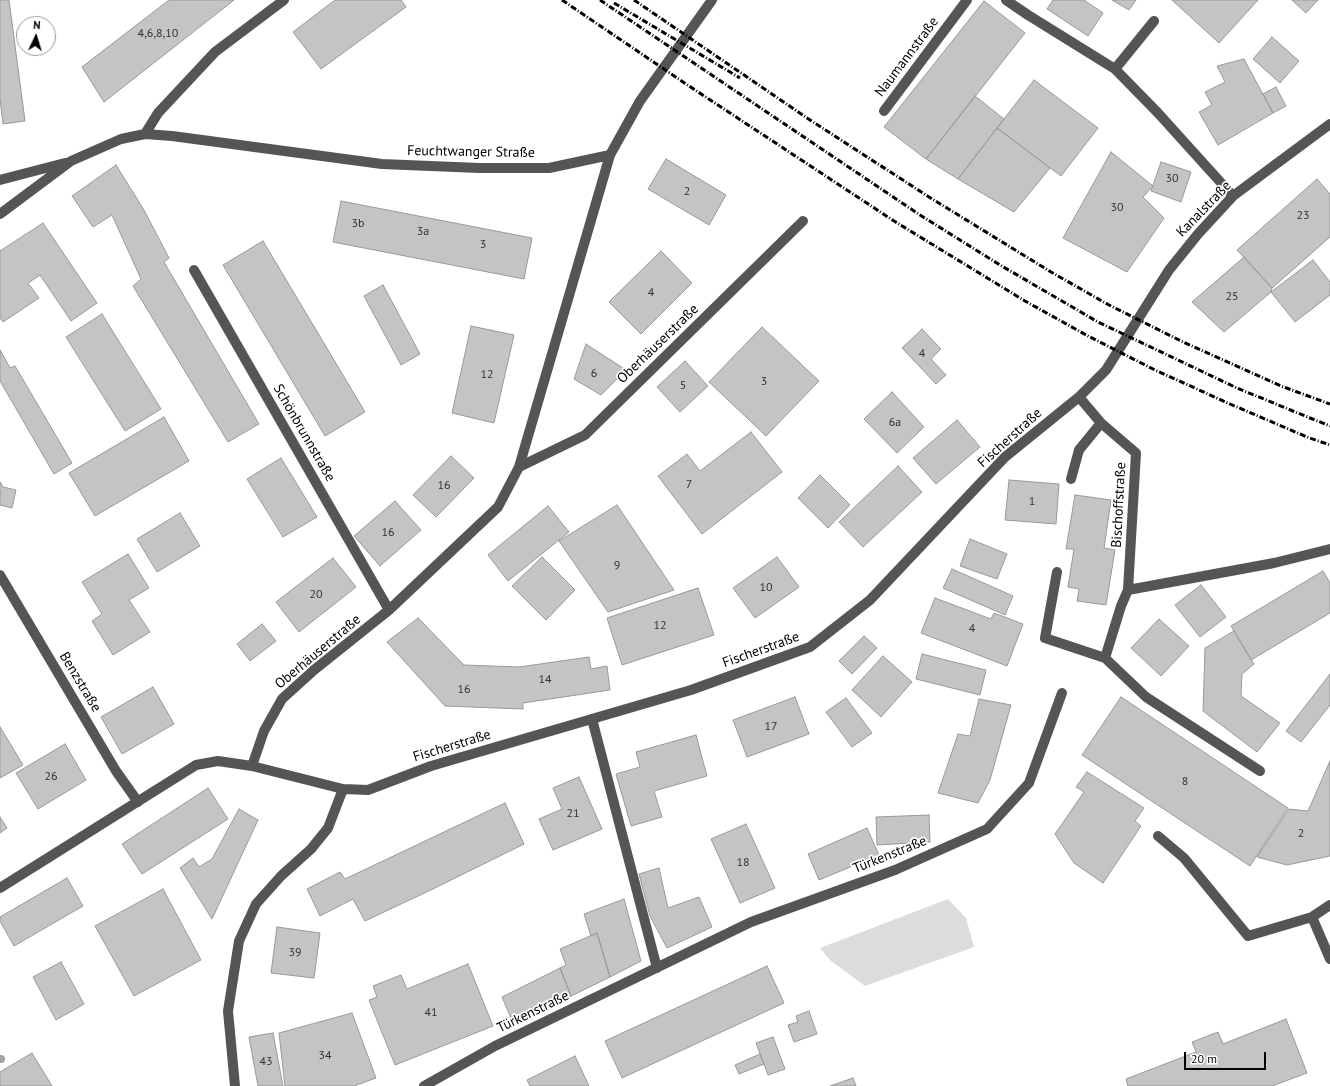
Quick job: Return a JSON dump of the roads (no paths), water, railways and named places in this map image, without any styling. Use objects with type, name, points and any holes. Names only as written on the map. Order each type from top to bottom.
[{"type":"street","points":[[145,134],[158,113],[215,52],[284,0]]},
{"type":"street","points":[[610,156],[640,101],[712,0]]},
{"type":"street","name":"Naumannstraße","points":[[884,111],[967,0]]},
{"type":"street","points":[[1006,0],[1115,69],[1158,113],[1233,196]]},
{"type":"street","points":[[1115,69],[1154,21]]},
{"type":"street","name":"Kanalstraße","points":[[1138,318],[1169,270],[1198,234],[1233,196],[1330,124]]},
{"type":"street","name":"Feuchtwanger Straße","points":[[0,214],[70,161],[121,139],[145,134],[172,136],[382,164],[472,168],[549,168],[610,156]]},
{"type":"street","name":"Oberhäuserstraße","points":[[252,766],[264,731],[282,699],[314,670],[389,610],[498,506],[518,467],[610,156]]},
{"type":"street","points":[[0,180],[70,161]]},
{"type":"street","name":"Oberhäuserstraße","points":[[518,467],[586,435],[803,221]]},
{"type":"street","name":"Schönbrunnstraße","points":[[194,270],[389,610]]},
{"type":"street","name":"Fischerstraße","points":[[252,766],[343,789],[368,790],[431,766],[691,690],[810,646],[870,600],[1005,457],[1079,397],[1106,370],[1138,318]]},
{"type":"street","name":"Bischoffstraße","points":[[1079,397],[1101,423],[1136,453],[1128,590],[1121,606],[1105,658]]},
{"type":"street","points":[[1071,479],[1079,450],[1101,423]]},
{"type":"street","points":[[1128,590],[1274,563],[1330,550]]},
{"type":"street","points":[[1057,572],[1045,638],[1105,658],[1146,697],[1260,771]]},
{"type":"street","name":"Benzstraße","points":[[0,575],[116,771],[138,802]]},
{"type":"street","name":"Türkenstraße","points":[[424,1086],[495,1046],[751,922],[895,870],[988,828],[1029,783],[1062,693]]},
{"type":"street","points":[[592,719],[657,968]]},
{"type":"street","points":[[0,888],[196,764],[218,761],[252,766]]},
{"type":"street","points":[[235,1086],[228,1011],[239,941],[256,904],[281,876],[310,849],[328,828],[343,789]]},
{"type":"street","points":[[1158,836],[1184,858],[1248,936],[1312,917],[1330,905]]},
{"type":"street","points":[[1312,917],[1330,959]]},
{"type":"railway","points":[[562,0],[686,84],[894,221],[1025,301],[1088,336],[1155,370],[1230,404],[1307,437],[1330,445]]},
{"type":"railway","points":[[600,0],[920,215],[1000,265],[1098,322],[1237,388],[1330,426]]},
{"type":"railway","points":[[634,0],[810,120],[929,197],[1051,272],[1109,305],[1181,341],[1281,386],[1330,404]]},
{"type":"railway","points":[[614,3],[740,78]]}]
